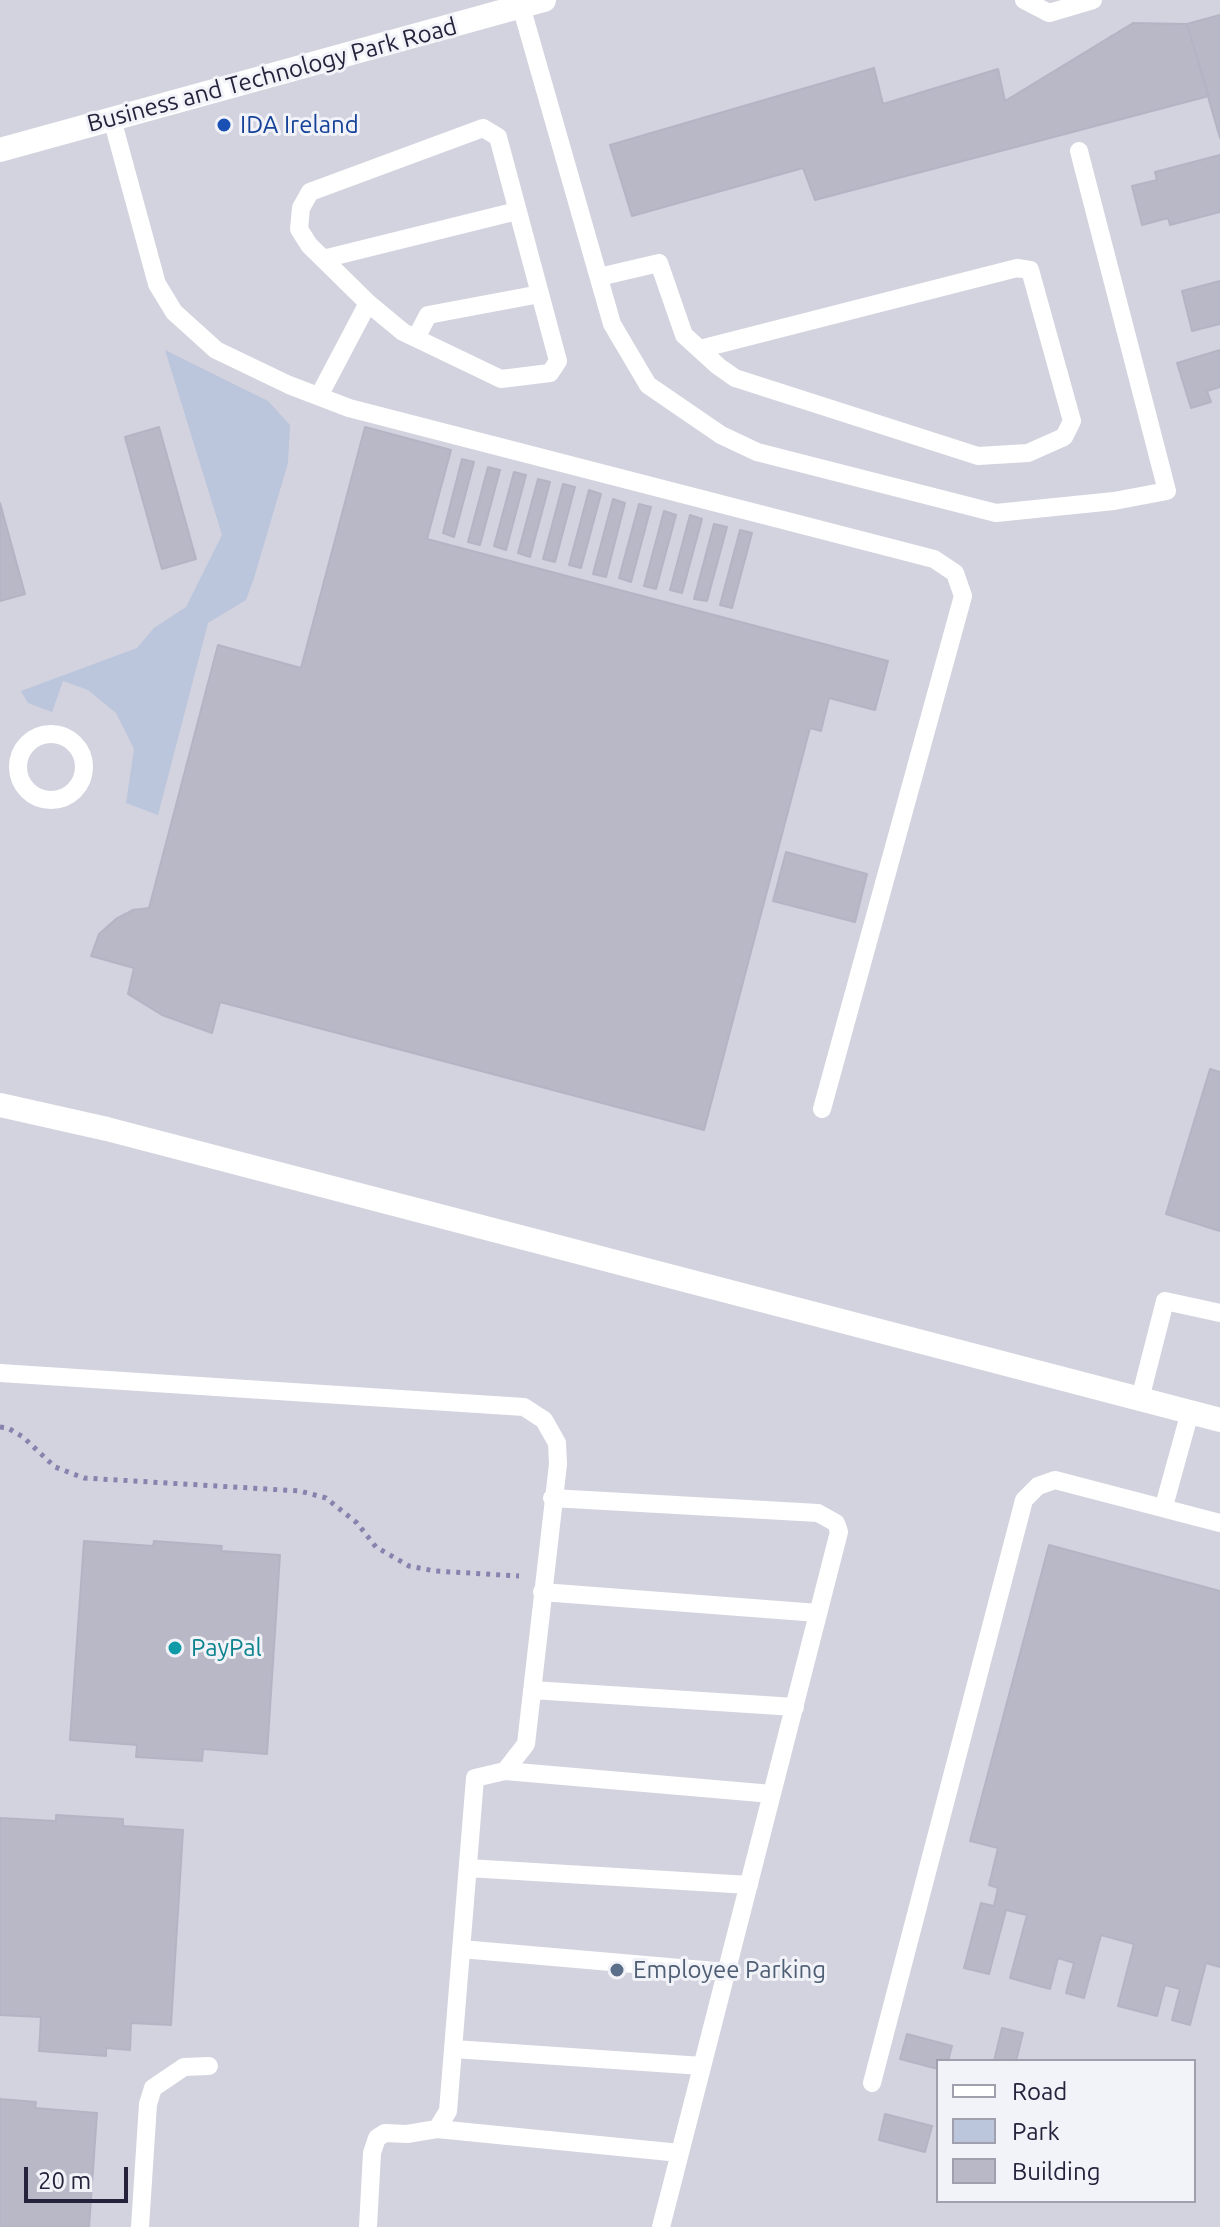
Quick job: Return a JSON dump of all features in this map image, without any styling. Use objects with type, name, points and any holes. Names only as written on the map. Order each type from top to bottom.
[{"type":"street","name":"Business and Technology Park Road","points":[[0,150],[532,3]]},
{"type":"street","points":[[0,1105],[107,1129],[1220,1420]]},
{"type":"lane","points":[[1024,0],[1049,13],[1093,0]]},
{"type":"lane","points":[[532,3],[612,324],[648,385],[721,435],[757,452],[996,513],[1114,501],[1167,491],[1079,151]]},
{"type":"lane","points":[[112,119],[157,284],[174,312],[216,350],[349,408],[934,559],[955,573],[963,596],[822,1109]]},
{"type":"lane","points":[[483,128],[498,137],[558,361],[550,373],[501,379],[403,332],[323,259],[299,229],[301,208],[310,192],[483,128]]},
{"type":"lane","points":[[323,259],[517,211]]},
{"type":"lane","points":[[599,277],[659,263],[684,335],[700,349],[744,383],[978,456],[1028,453],[1064,437],[1072,421],[1030,270],[1017,268],[700,349]]},
{"type":"lane","points":[[416,338],[428,315],[540,294]]},
{"type":"lane","points":[[319,396],[368,303]]},
{"type":"lane","points":[[1140,1399],[1165,1301],[1220,1313]]},
{"type":"lane","points":[[0,1373],[524,1407],[544,1420],[557,1443],[558,1464],[526,1744],[505,1771]]},
{"type":"lane","points":[[1164,1506],[1190,1412]]},
{"type":"lane","points":[[872,2083],[1024,1500],[1038,1486],[1055,1480],[1220,1523]]},
{"type":"lane","points":[[552,1498],[818,1513],[829,1517],[839,1532],[661,2227]]},
{"type":"lane","points":[[543,1585],[818,1613]]},
{"type":"lane","points":[[532,1690],[795,1707]]},
{"type":"lane","points":[[437,2129],[448,2111],[475,1778],[505,1771],[772,1794]]},
{"type":"lane","points":[[468,1868],[749,1885]]},
{"type":"lane","points":[[461,1949],[726,1972]]},
{"type":"lane","points":[[454,2049],[702,2066]]},
{"type":"lane","points":[[140,2227],[148,2104],[153,2088],[184,2067],[209,2066]]},
{"type":"lane","points":[[368,2227],[372,2153],[377,2138],[385,2133],[407,2134],[437,2129],[680,2153]]},
{"type":"path","points":[[0,1427],[23,1437],[55,1467],[84,1478],[300,1491],[326,1498],[357,1523],[376,1547],[409,1566],[543,1585]]},
{"type":"shaded area","points":[[0,0],[1220,0],[1220,2227],[0,2227]]},
{"type":"green space","points":[[165,350],[268,401],[290,425],[288,463],[254,578],[246,600],[208,623],[158,815],[126,803],[134,749],[116,713],[88,690],[63,681],[52,712],[28,703],[21,691],[137,648],[154,628],[186,607],[222,535]]},
{"type":"building","points":[[1220,15],[1220,138],[1187,24]]},
{"type":"building","points":[[1133,23],[1187,24],[1209,96],[815,200],[803,168],[632,216],[610,145],[874,68],[883,104],[998,69],[1005,101]]},
{"type":"building","points":[[1220,155],[1220,212],[1170,225],[1168,218],[1142,225],[1132,186],[1157,180],[1155,172]]},
{"type":"building","points":[[1220,281],[1220,324],[1192,331],[1182,291]]},
{"type":"building","points":[[1220,350],[1220,387],[1207,391],[1211,402],[1191,408],[1177,363]]},
{"type":"building","points":[[159,427],[196,559],[162,569],[125,437]]},
{"type":"building","points":[[365,427],[451,450],[427,539],[888,661],[875,710],[829,698],[821,731],[810,728],[704,1130],[220,1002],[212,1033],[162,1015],[128,994],[134,968],[91,956],[99,934],[116,919],[133,910],[149,908],[218,645],[301,668]]},
{"type":"building","points":[[462,459],[474,462],[454,537],[443,533]]},
{"type":"building","points":[[488,467],[500,470],[480,545],[468,542]]},
{"type":"building","points":[[514,472],[526,475],[506,550],[494,546]]},
{"type":"building","points":[[538,479],[550,482],[530,557],[518,553]]},
{"type":"building","points":[[563,484],[575,487],[555,562],[543,559]]},
{"type":"building","points":[[589,490],[601,494],[581,568],[569,565]]},
{"type":"building","points":[[613,499],[625,503],[606,577],[593,574]]},
{"type":"building","points":[[0,503],[25,594],[0,601]]},
{"type":"building","points":[[639,504],[651,507],[631,582],[619,578]]},
{"type":"building","points":[[664,511],[676,515],[656,589],[644,586]]},
{"type":"building","points":[[690,515],[702,519],[682,593],[670,590]]},
{"type":"building","points":[[714,524],[727,527],[707,601],[694,599]]},
{"type":"building","points":[[740,530],[752,533],[732,608],[720,605]]},
{"type":"building","points":[[786,852],[867,874],[855,922],[773,901]]},
{"type":"building","points":[[1210,1069],[1220,1072],[1220,1231],[1166,1214]]},
{"type":"building","name":"PayPal","points":[[84,1541],[153,1546],[154,1541],[222,1546],[221,1551],[280,1555],[267,1754],[203,1749],[202,1761],[136,1757],[137,1745],[70,1740]]},
{"type":"building","points":[[1049,1545],[1220,1591],[1220,1967],[1206,1963],[1190,2025],[1172,2020],[1180,1989],[1165,1985],[1157,2016],[1118,2006],[1134,1944],[1101,1935],[1084,1998],[1066,1993],[1074,1963],[1058,1958],[1050,1989],[1010,1978],[1027,1915],[1006,1910],[989,1974],[964,1968],[981,1903],[994,1906],[998,1888],[989,1885],[998,1848],[970,1841]]},
{"type":"building","points":[[56,1815],[123,1819],[123,1826],[183,1830],[171,2025],[131,2023],[130,2050],[106,2048],[106,2056],[39,2051],[41,2017],[0,2015],[0,1818],[56,1821]]},
{"type":"building","points":[[1002,2028],[1023,2033],[1016,2059],[994,2059]]},
{"type":"building","points":[[907,2034],[952,2046],[949,2059],[936,2059],[936,2068],[900,2059]]},
{"type":"building","points":[[0,2099],[36,2102],[35,2108],[97,2113],[89,2227],[0,2227]]},
{"type":"building","points":[[885,2114],[932,2126],[925,2152],[879,2140]]},
{"type":"place","name":"IDA Ireland","points":[[224,125]]},
{"type":"place","name":"PayPal","points":[[175,1648]]},
{"type":"place","name":"Employee Parking","points":[[617,1970]]}]
